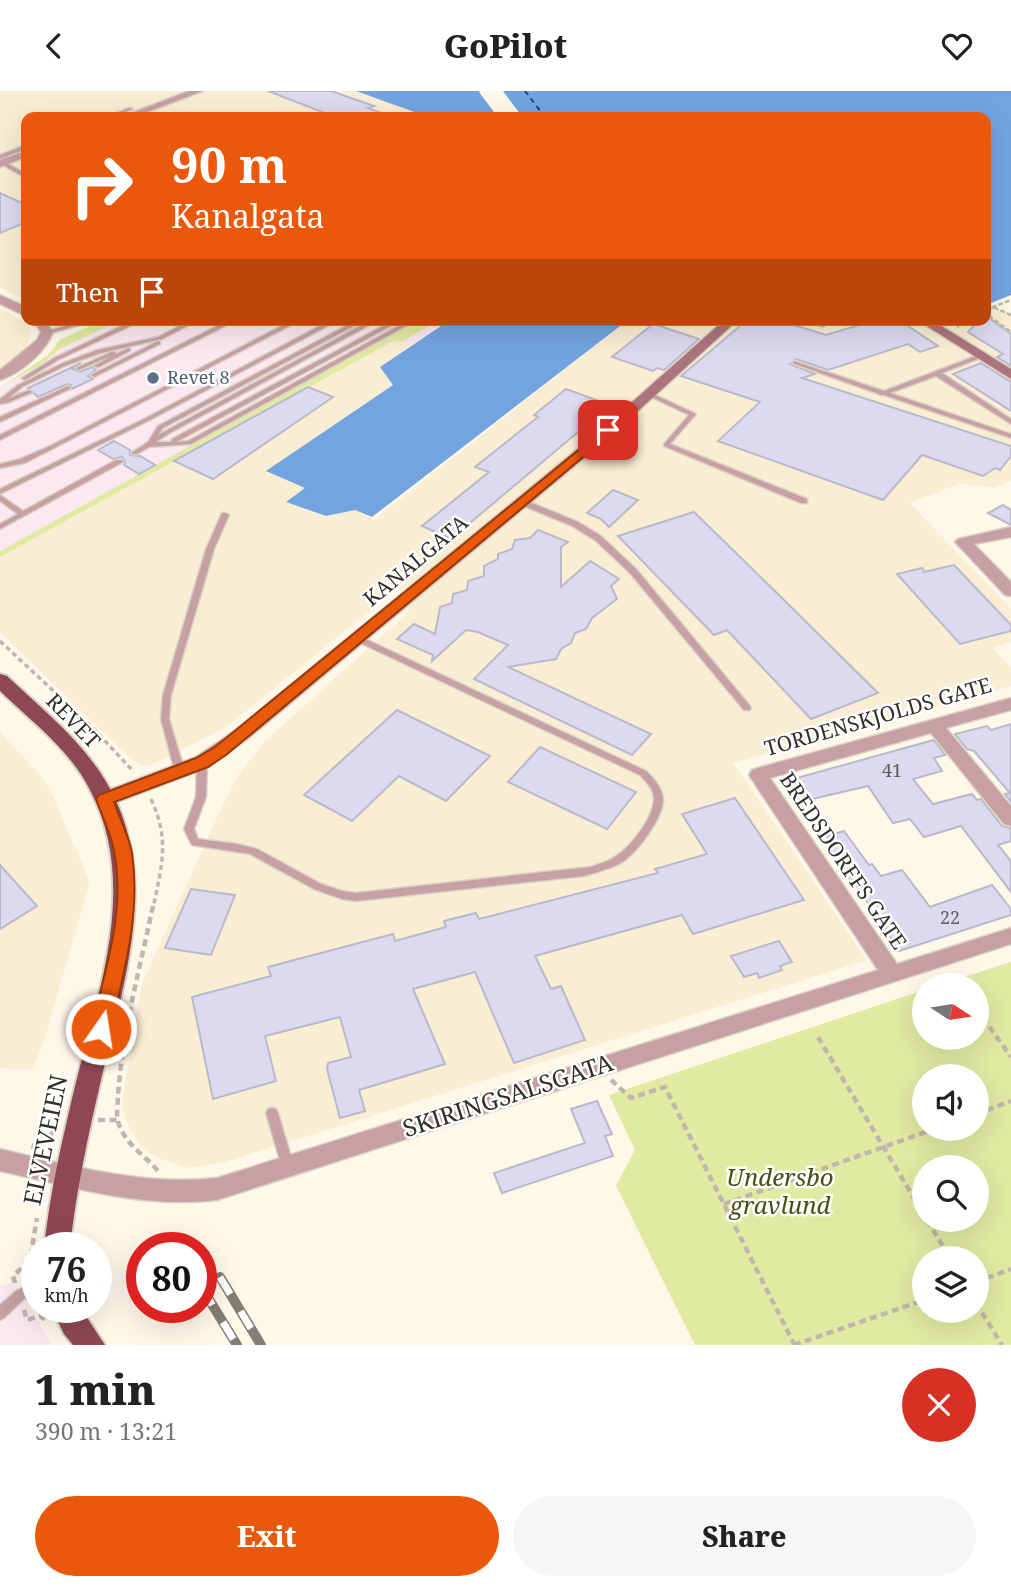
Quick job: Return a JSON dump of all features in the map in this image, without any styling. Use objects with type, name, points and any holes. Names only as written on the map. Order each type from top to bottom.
[{"type":"highway","name":"REVET","points":[[0,680],[82,762],[105,799]]},
{"type":"highway","name":"ELVEVEIEN","points":[[58,1232],[60,1213],[125,917],[123,851],[105,799]]},
{"type":"highway","points":[[72,1323],[92,1345]]},
{"type":"main road","name":"KANALGATA","points":[[105,799],[202,762],[245,732],[522,502],[725,326]]},
{"type":"main road","points":[[935,326],[1011,375]]},
{"type":"street","points":[[132,112],[198,91]]},
{"type":"street","points":[[1,161],[21,155]]},
{"type":"street","points":[[0,299],[21,310]]},
{"type":"street","points":[[0,376],[43,342],[47,332],[42,326]]},
{"type":"street","points":[[1011,532],[963,542],[1011,591]]},
{"type":"street","name":"TORDENSKJOLDS GATE","points":[[758,775],[1011,704]]},
{"type":"street","points":[[934,725],[1011,819]]},
{"type":"street","name":"BREDSDORFFS GATE","points":[[758,775],[891,972]]},
{"type":"street","name":"SKIRINGSALSGATA","points":[[0,1160],[133,1191],[192,1194],[218,1189],[891,972],[1011,936]]},
{"type":"lane","points":[[21,150],[1,161],[21,173]]},
{"type":"lane","points":[[47,332],[70,326]]},
{"type":"lane","points":[[0,402],[8,389],[46,364],[127,326]]},
{"type":"lane","points":[[0,402],[20,386],[99,351],[154,336],[174,326]]},
{"type":"lane","points":[[99,351],[160,338],[184,326]]},
{"type":"lane","points":[[94,375],[192,326]]},
{"type":"lane","points":[[0,438],[222,326]]},
{"type":"lane","points":[[0,466],[22,461],[54,446],[279,326]]},
{"type":"lane","points":[[125,431],[142,417],[316,326]]},
{"type":"lane","points":[[22,514],[0,494],[325,326]]},
{"type":"lane","points":[[125,431],[151,423],[334,326]]},
{"type":"lane","points":[[148,445],[156,425],[342,326]]},
{"type":"lane","points":[[148,445],[160,427],[351,326]]},
{"type":"lane","points":[[148,445],[164,430],[358,326]]},
{"type":"lane","points":[[135,453],[365,326]]},
{"type":"lane","points":[[148,445],[373,326]]},
{"type":"lane","points":[[148,445],[177,436],[380,326]]},
{"type":"lane","points":[[148,445],[181,439],[388,326]]},
{"type":"lane","points":[[148,445],[185,441],[395,326]]},
{"type":"lane","points":[[148,445],[189,443],[403,326]]},
{"type":"lane","points":[[140,348],[97,366],[79,368],[116,352],[153,345]]},
{"type":"lane","points":[[97,366],[128,350]]},
{"type":"lane","points":[[88,366],[116,352]]},
{"type":"lane","points":[[882,394],[938,375],[981,356]]},
{"type":"lane","points":[[795,363],[1011,436]]},
{"type":"lane","points":[[938,375],[1011,422]]},
{"type":"lane","points":[[0,420],[68,388]]},
{"type":"lane","points":[[0,402],[29,392]]},
{"type":"lane","points":[[649,394],[693,414],[666,445],[804,501]]},
{"type":"lane","points":[[148,445],[151,423]]},
{"type":"lane","points":[[0,527],[119,462]]},
{"type":"lane","points":[[522,502],[575,524],[598,538],[633,571],[747,708]]},
{"type":"lane","points":[[180,772],[166,719],[167,695],[210,549],[225,515]]},
{"type":"lane","points":[[202,762],[201,797],[188,829],[190,837],[195,842],[259,854],[313,887],[334,895],[390,895],[584,872],[609,866],[626,855],[657,813],[659,797],[656,784],[643,773],[357,638]]},
{"type":"lane","points":[[272,1112],[288,1167]]},
{"type":"lane","points":[[0,1314],[21,1295]]},
{"type":"path","points":[[993,307],[1011,300]]},
{"type":"path","points":[[993,307],[1011,315]]},
{"type":"path","points":[[991,317],[1009,328],[1006,329],[1011,333]]},
{"type":"path","points":[[0,641],[92,727],[131,768]]},
{"type":"path","points":[[153,803],[162,823],[163,861],[131,1009],[119,1082],[117,1120],[131,1148],[155,1166],[159,1176],[159,1194]]},
{"type":"path","points":[[989,1026],[1011,1057]]},
{"type":"path","points":[[818,1037],[912,1195]]},
{"type":"path","points":[[597,1067],[631,1098],[665,1087],[794,1345],[912,1304]]},
{"type":"path","points":[[989,1109],[1011,1101]]},
{"type":"path","points":[[34,1145],[54,1132],[60,1120]]},
{"type":"path","points":[[724,1204],[912,1137]]},
{"type":"path","points":[[13,1276],[30,1260],[38,1210]]},
{"type":"path","points":[[989,1277],[1011,1269]]},
{"type":"path","points":[[988,1323],[1002,1345]]},
{"type":"shaded area","points":[[0,91],[356,91],[414,112],[21,112],[21,298],[0,287]]},
{"type":"shaded area","points":[[991,306],[1011,314],[1011,481],[994,488],[961,483],[910,503],[1011,609],[1011,642],[993,648],[1011,668],[1011,686],[733,763],[867,960],[225,1162],[189,1168],[157,1158],[141,1147],[126,1121],[122,1104],[142,984],[220,811],[238,776],[264,742],[409,612],[399,587],[225,728],[151,765],[141,765],[134,762],[0,632],[0,557],[395,340],[411,345],[380,367],[393,385],[267,471],[306,488],[287,503],[325,516],[355,510],[374,520],[620,326],[991,326]]},
{"type":"shaded area","points":[[0,308],[21,320],[21,326],[28,326],[31,331],[26,349],[0,370]]},
{"type":"shaded area","points":[[90,326],[441,326],[411,345],[395,340],[0,557],[0,387],[48,355],[60,340]]},
{"type":"shaded area","points":[[0,732],[40,775],[51,792],[90,882],[43,1044],[32,1070],[0,1068]]},
{"type":"shaded area","points":[[11,1283],[20,1289],[21,1323],[39,1323],[52,1345],[0,1345],[0,1286]]},
{"type":"green space","points":[[90,326],[108,326],[60,349],[40,365],[5,384],[48,355],[60,340]]},
{"type":"green space","points":[[407,326],[428,326],[402,342],[395,340],[0,557],[0,551]]},
{"type":"green space","name":"Undersbo gravlund","points":[[1011,962],[1011,1345],[695,1345],[616,1186],[635,1150],[609,1095],[912,994],[912,1050],[989,1050],[989,973],[977,973]]},
{"type":"water","points":[[356,91],[1011,91],[1011,295],[991,303],[991,112],[414,112]]},
{"type":"water","points":[[441,326],[620,326],[372,517],[355,510],[326,516],[286,502],[305,488],[266,471],[393,385],[380,367]]},
{"type":"pier","points":[[503,91],[519,112],[494,112],[479,92]]},
{"type":"building","points":[[268,91],[331,91],[374,106],[368,108],[379,112],[322,112]]},
{"type":"building","points":[[0,193],[21,203],[21,224],[0,233]]},
{"type":"building","points":[[991,319],[1011,334],[1011,366],[997,357],[1003,354],[968,332],[974,326],[991,326]]},
{"type":"building","points":[[651,326],[659,326],[699,339],[664,370],[657,368],[653,371],[612,357]]},
{"type":"building","points":[[740,326],[797,326],[826,335],[856,326],[908,326],[938,346],[920,352],[908,344],[828,370],[796,359],[790,364],[815,374],[802,378],[1011,446],[1011,456],[1000,470],[995,468],[983,476],[922,455],[883,500],[718,441],[760,402],[681,376]]},
{"type":"building","points":[[81,363],[73,369],[80,372],[92,367],[96,370],[88,376],[93,379],[72,389],[71,385],[67,384],[38,397],[28,388]]},
{"type":"building","points":[[981,363],[1011,382],[1011,411],[953,374]]},
{"type":"building","points":[[308,387],[333,397],[213,479],[174,461]]},
{"type":"building","points":[[566,389],[610,405],[451,539],[422,526],[489,472],[475,467],[538,417],[534,415]]},
{"type":"building","points":[[114,441],[130,450],[130,455],[140,456],[155,465],[139,474],[124,465],[122,457],[113,459],[98,450]]},
{"type":"building","points":[[613,490],[638,500],[609,527],[601,519],[587,513]]},
{"type":"building","points":[[1003,505],[1011,510],[1011,525],[988,513]]},
{"type":"building","points":[[694,512],[878,693],[811,719],[727,630],[714,635],[618,536]]},
{"type":"building","points":[[538,530],[568,542],[561,547],[561,587],[590,561],[619,579],[611,586],[617,599],[592,618],[586,629],[575,633],[571,643],[561,649],[556,659],[508,667],[651,734],[632,755],[474,679],[508,645],[478,632],[466,630],[432,661],[433,655],[397,639],[414,624],[435,634],[440,607],[452,603],[453,594],[467,590],[468,581],[484,576],[484,566],[498,559],[498,554],[512,549],[515,540],[530,538]]},
{"type":"building","points":[[954,565],[1011,625],[1011,631],[960,644],[897,574],[922,568],[924,572]]},
{"type":"building","points":[[397,710],[490,756],[446,801],[399,776],[352,821],[304,795]]},
{"type":"building","points":[[1011,724],[1011,802],[1005,794],[1010,793],[974,751],[967,749],[955,734],[987,726],[991,730]]},
{"type":"building","points":[[934,740],[945,755],[934,758],[942,771],[913,779],[933,804],[972,794],[977,800],[981,799],[1002,826],[1011,828],[1011,841],[998,845],[1011,861],[1011,892],[961,826],[924,837],[910,819],[893,823],[868,786],[795,803],[782,782]]},
{"type":"building","points":[[540,747],[636,792],[607,829],[508,782]]},
{"type":"building","points":[[735,798],[804,900],[693,934],[682,915],[535,956],[551,989],[561,986],[585,1040],[514,1063],[475,972],[413,989],[445,1064],[359,1090],[365,1111],[340,1118],[327,1069],[328,1063],[351,1057],[340,1017],[265,1036],[276,1081],[213,1099],[192,997],[271,976],[268,967],[393,934],[395,941],[446,927],[444,921],[476,913],[479,919],[658,873],[655,869],[707,854],[682,814]]},
{"type":"building","points":[[844,831],[869,865],[872,864],[881,876],[902,870],[930,907],[992,885],[1011,909],[1011,915],[899,951],[853,880],[850,880],[825,844],[831,843],[827,836]]},
{"type":"building","points":[[0,865],[37,906],[0,929]]},
{"type":"building","points":[[191,889],[235,895],[211,955],[165,948]]},
{"type":"building","points":[[779,941],[792,962],[780,966],[782,970],[759,978],[757,973],[744,977],[731,956]]},
{"type":"building","points":[[597,1101],[612,1134],[605,1136],[613,1156],[502,1193],[494,1173],[585,1143],[571,1109]]},
{"type":"ferry route","points":[[525,91],[541,112]]},
{"type":"railway","points":[[220,1277],[261,1345]]},
{"type":"railway","points":[[217,1312],[237,1345]]},
{"type":"place","name":"Revet 8","points":[[153,378]]},
{"type":"route","points":[[101,1029],[120,949],[127,897],[123,851],[105,799],[202,762],[221,751],[608,430]]}]
